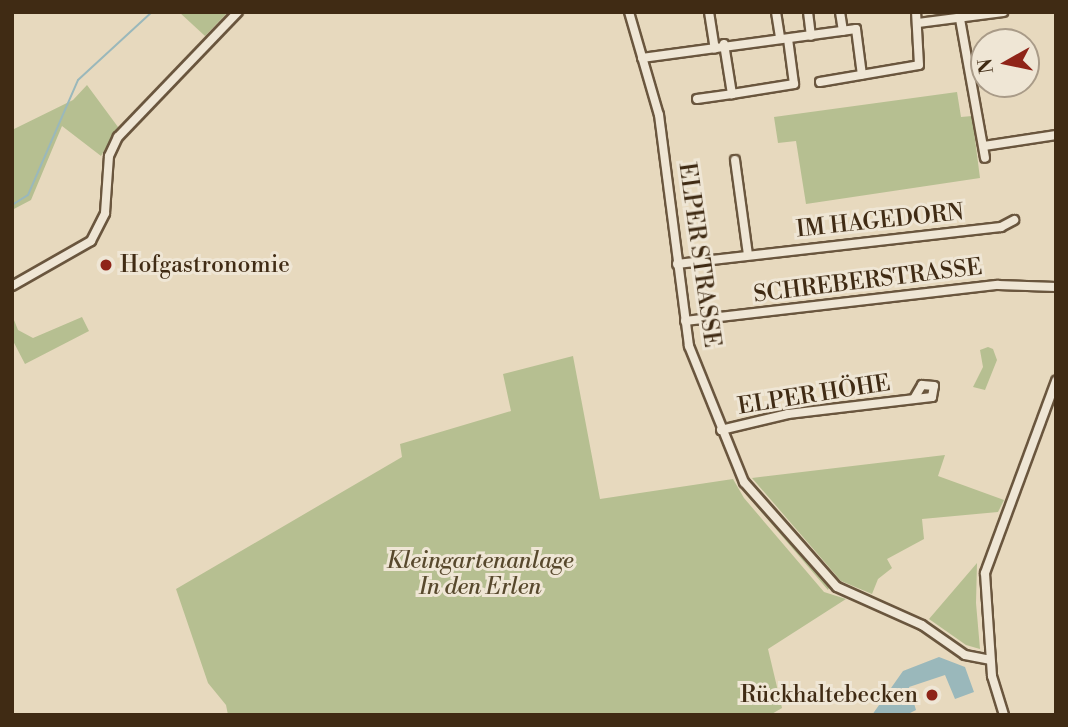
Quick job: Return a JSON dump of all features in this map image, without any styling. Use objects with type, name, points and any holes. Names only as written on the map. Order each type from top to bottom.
[{"type":"street","points":[[12,286],[90,241],[105,213],[109,156],[118,137],[238,12]]},
{"type":"street","name":"ELPER STRASSE","points":[[629,12],[659,115],[685,321],[693,357],[744,482],[837,587],[922,625],[965,654],[990,660]]},
{"type":"street","points":[[709,12],[715,48]]},
{"type":"street","points":[[697,99],[794,83],[776,12]]},
{"type":"street","points":[[808,12],[811,36]]},
{"type":"street","points":[[840,12],[843,31]]},
{"type":"street","points":[[820,82],[919,65],[916,12]]},
{"type":"street","points":[[918,23],[999,13]]},
{"type":"street","points":[[960,19],[985,158]]},
{"type":"street","points":[[642,58],[715,48],[724,44],[856,29],[862,75]]},
{"type":"street","points":[[724,44],[732,94]]},
{"type":"street","points":[[984,146],[1054,138]]},
{"type":"street","points":[[735,160],[748,256]]},
{"type":"street","name":"IM HAGEDORN","points":[[677,264],[1000,227],[1014,220]]},
{"type":"street","name":"SCHREBERSTRASSE","points":[[685,321],[998,285],[1056,286]]},
{"type":"street","points":[[1004,715],[990,660],[985,573],[1056,381]]},
{"type":"street","name":"ELPER HÖHE","points":[[721,430],[788,414],[914,399]]},
{"type":"green space","points":[[179,12],[228,12],[205,36]]},
{"type":"green space","points":[[87,85],[118,127],[101,156],[62,126],[31,200],[12,210],[12,130],[73,100]]},
{"type":"green space","points":[[957,92],[961,117],[972,116],[980,178],[806,204],[796,141],[778,143],[774,117]]},
{"type":"green space","points":[[12,315],[18,330],[33,338],[82,317],[89,331],[25,364],[12,339]]},
{"type":"green space","points":[[988,347],[993,349],[997,360],[985,390],[973,387],[983,367],[980,350]]},
{"type":"green space","name":"Kleingartenanlage In den Erlen","points":[[573,356],[600,499],[733,479],[744,498],[824,592],[846,599],[768,649],[782,708],[770,715],[228,715],[226,705],[208,683],[176,589],[402,457],[400,444],[511,411],[503,374]]},
{"type":"green space","points":[[945,455],[938,476],[1004,500],[998,512],[922,519],[924,539],[887,559],[892,568],[878,579],[872,594],[841,581],[752,478]]},
{"type":"green space","points":[[738,477],[830,585],[828,590],[745,493]]},
{"type":"green space","points":[[977,563],[976,603],[980,649],[966,645],[929,619]]},
{"type":"water","points":[[939,657],[965,667],[974,692],[955,699],[945,675],[909,687],[916,710],[906,715],[872,715],[903,671]]},
{"type":"waterway","points":[[12,205],[28,195],[78,80],[152,12]]},
{"type":"place","name":"Hofgastronomie","points":[[106,265]]},
{"type":"place","name":"Rückhaltebecken","points":[[932,695]]}]
